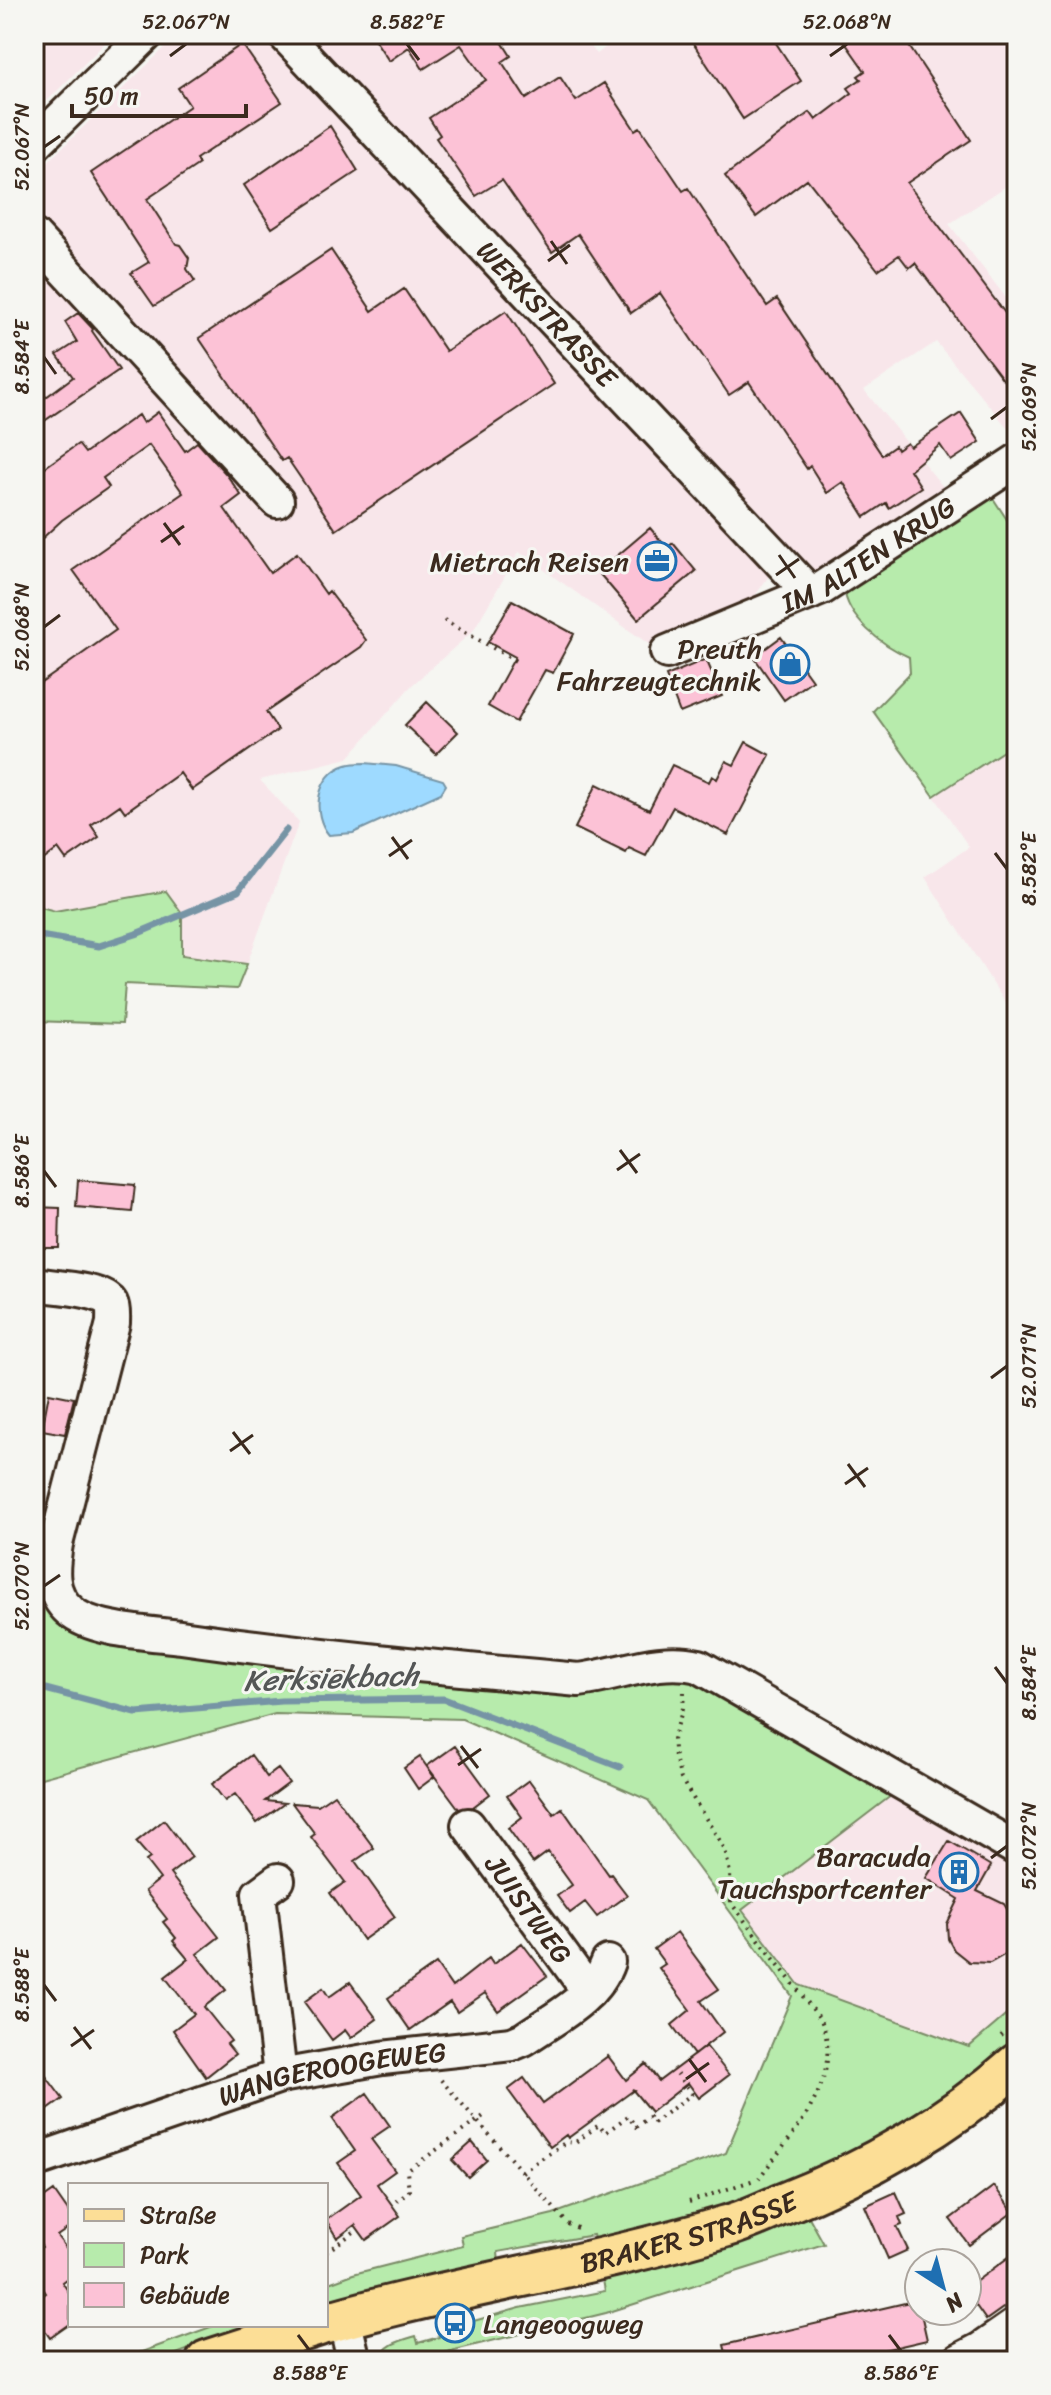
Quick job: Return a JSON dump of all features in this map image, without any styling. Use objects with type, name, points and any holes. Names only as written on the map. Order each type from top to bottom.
[{"type":"main road","name":"BRAKER STRASSE","points":[[330,2322],[590,2263],[730,2225],[824,2188],[887,2156],[953,2114],[1008,2051]]},
{"type":"main road","name":"BRAKER STRASSE","points":[[207,2361],[314,2327]]},
{"type":"street","points":[[34,145],[147,34]]},
{"type":"street","name":"WERKSTRASSE","points":[[284,34],[810,593]]},
{"type":"street","points":[[34,236],[277,501]]},
{"type":"street","name":"IM ALTEN KRUG","points":[[667,652],[810,593],[859,565],[1017,461]]},
{"type":"street","points":[[34,1284],[100,1294],[111,1303],[113,1311],[113,1323],[56,1544],[52,1572],[55,1591],[71,1613],[88,1622],[120,1628],[275,1650],[579,1680],[610,1676],[654,1663],[680,1662],[699,1666],[1017,1849]]},
{"type":"street","name":"JUISTWEG","points":[[468,1825],[589,1992]]},
{"type":"street","points":[[278,1880],[259,1894],[280,2076]]},
{"type":"street","name":"WANGEROOGEWEG","points":[[34,2161],[280,2076],[340,2063],[512,2044],[524,2039],[589,1992],[599,1983],[608,1962]]},
{"type":"street","points":[[330,2322],[354,2361]]},
{"type":"street","points":[[958,2361],[1017,2324]]},
{"type":"path","points":[[444,620],[519,663]]},
{"type":"path","points":[[680,1662],[685,1675],[684,1698],[673,1740],[681,1779],[725,1849],[729,1862],[731,1903],[735,1912],[821,2020],[825,2030],[827,2057],[821,2087],[810,2111],[759,2178]]},
{"type":"path","points":[[1008,2051],[1017,2022]]},
{"type":"path","points":[[418,2054],[568,2224],[583,2230],[595,2226]]},
{"type":"path","points":[[522,2172],[566,2142],[574,2143],[599,2125],[605,2133],[628,2116],[636,2127],[649,2117],[653,2123],[692,2094],[673,2068]]},
{"type":"path","points":[[396,2201],[409,2191],[407,2171],[485,2115]]},
{"type":"path","points":[[677,2205],[770,2174]]},
{"type":"path","points":[[583,2230],[585,2241]]},
{"type":"path","points":[[328,2251],[354,2232]]},
{"type":"path","points":[[34,2326],[39,2334],[34,2337]]},
{"type":"shaded area","points":[[34,34],[114,34],[34,114]]},
{"type":"shaded area","points":[[179,34],[273,34],[773,570],[741,616],[657,650],[519,552],[473,631],[411,686],[348,758],[260,780],[299,822],[247,964],[182,955],[182,913],[166,891],[55,911],[34,905],[34,546],[52,529],[34,511],[34,175]]},
{"type":"shaded area","points":[[299,34],[581,34],[597,54],[622,34],[1017,34],[1017,179],[949,224],[1017,312],[1017,439],[936,342],[864,390],[948,493],[820,572],[806,569]]},
{"type":"shaded area","points":[[1017,742],[1017,1021],[925,877],[969,847],[934,796]]},
{"type":"shaded area","points":[[900,1789],[1017,1858],[1017,2005],[969,2047],[799,1985],[742,1910]]},
{"type":"green space","points":[[989,492],[1017,535],[1017,742],[934,796],[873,711],[910,673],[909,657],[868,630],[852,610],[844,588]]},
{"type":"green space","points":[[166,891],[182,913],[182,955],[247,964],[237,989],[125,984],[122,1024],[34,1021],[34,905],[55,911]]},
{"type":"green space","points":[[34,1521],[55,1525],[54,1602],[276,1656],[677,1668],[900,1789],[742,1910],[799,1985],[969,2047],[1017,2006],[1017,2045],[932,2111],[771,2193],[595,2242],[593,2235],[498,2252],[499,2263],[328,2300],[328,2283],[463,2246],[461,2236],[553,2214],[726,2153],[792,1996],[648,1800],[462,1719],[275,1714],[34,1780]]},
{"type":"green space","points":[[809,2217],[824,2244],[606,2313],[410,2361],[378,2361],[389,2347],[404,2340],[416,2336],[418,2343],[439,2337],[438,2331],[520,2308],[605,2291],[603,2280]]},
{"type":"green space","points":[[210,2327],[248,2327],[158,2361],[117,2361]]},
{"type":"water","points":[[348,764],[396,766],[443,780],[446,785],[441,793],[353,833],[329,835],[320,816],[323,786],[336,770]]},
{"type":"building","points":[[371,34],[497,34],[511,56],[502,62],[526,99],[560,77],[576,101],[604,83],[635,130],[640,127],[683,191],[688,188],[767,306],[777,299],[882,455],[895,446],[897,450],[907,443],[910,447],[961,413],[980,442],[951,461],[940,445],[910,470],[921,487],[889,508],[886,503],[865,517],[843,482],[827,493],[810,466],[807,469],[749,382],[729,395],[660,293],[631,313],[578,234],[552,252],[502,180],[476,196],[436,138],[440,135],[429,118],[486,80],[461,45],[423,69],[409,47],[389,61]]},
{"type":"building","points":[[687,34],[770,34],[801,81],[743,119]]},
{"type":"building","points":[[839,34],[901,34],[971,140],[907,183],[1017,329],[1017,398],[915,263],[909,268],[899,255],[878,270],[807,179],[756,217],[725,176],[810,112],[816,120],[852,93],[848,88],[861,79],[858,76],[865,71]]},
{"type":"building","points":[[242,44],[282,102],[196,159],[199,164],[147,199],[176,244],[189,258],[187,269],[195,281],[154,306],[131,273],[149,262],[91,173],[190,106],[178,88]]},
{"type":"building","points":[[330,126],[358,171],[272,228],[244,185]]},
{"type":"building","points":[[331,250],[372,311],[404,289],[446,351],[506,311],[554,384],[336,530],[287,458],[282,461],[199,338]]},
{"type":"building","points":[[78,313],[93,329],[119,370],[34,428],[34,406],[73,377],[57,355],[77,342],[65,322]]},
{"type":"building","points":[[158,412],[185,451],[197,442],[241,495],[224,508],[270,573],[297,553],[326,594],[329,591],[366,640],[361,647],[266,712],[278,730],[192,790],[180,773],[125,812],[120,805],[91,825],[99,837],[66,860],[58,849],[43,860],[34,847],[34,688],[116,630],[73,570],[183,493],[149,445],[103,478],[109,487],[62,520],[34,546],[34,475],[78,444],[85,453],[138,415],[143,423]]},
{"type":"building","points":[[650,528],[667,548],[673,543],[696,571],[638,619],[598,572]]},
{"type":"building","points":[[512,600],[574,634],[553,673],[545,670],[516,722],[488,706],[515,657],[488,642]]},
{"type":"building","points":[[781,637],[812,680],[784,700],[754,657]]},
{"type":"building","points":[[706,659],[722,696],[680,713],[666,676]]},
{"type":"building","points":[[427,702],[458,732],[436,754],[405,725]]},
{"type":"building","points":[[746,742],[770,755],[728,835],[673,807],[646,856],[629,848],[626,853],[575,828],[597,784],[649,810],[672,765],[709,782],[712,776],[717,779],[726,761],[734,765]]},
{"type":"building","points":[[78,1180],[135,1185],[132,1212],[76,1207]]},
{"type":"building","points":[[34,1207],[60,1208],[59,1248],[34,1248]]},
{"type":"building","points":[[49,1393],[74,1398],[65,1434],[42,1430]]},
{"type":"building","points":[[455,1746],[490,1794],[473,1807],[459,1809],[427,1766]]},
{"type":"building","points":[[251,1755],[267,1777],[278,1769],[289,1783],[265,1801],[285,1803],[257,1823],[235,1794],[225,1801],[212,1784]]},
{"type":"building","points":[[420,1757],[434,1777],[418,1789],[404,1768]]},
{"type":"building","points":[[529,1780],[554,1814],[562,1808],[609,1875],[627,1895],[597,1917],[585,1902],[570,1913],[557,1896],[572,1885],[548,1852],[533,1863],[508,1828],[522,1817],[507,1796]]},
{"type":"building","points":[[334,1794],[374,1848],[355,1861],[395,1917],[363,1940],[330,1893],[345,1882],[311,1837],[315,1834],[292,1803],[318,1805]]},
{"type":"building","points":[[164,1820],[192,1857],[170,1874],[219,1937],[197,1954],[226,1990],[204,2007],[231,2041],[227,2044],[235,2054],[206,2077],[173,2030],[194,2014],[165,1977],[188,1959],[163,1922],[167,1919],[145,1891],[160,1879],[146,1861],[150,1858],[136,1842]]},
{"type":"building","points":[[949,1841],[991,1866],[977,1891],[1004,1904],[1013,1919],[1015,1933],[1011,1946],[1004,1955],[990,1963],[969,1962],[954,1950],[948,1939],[947,1924],[959,1899],[926,1878]]},
{"type":"building","points":[[677,1932],[719,1989],[701,2001],[723,2032],[694,2055],[672,2025],[690,2010],[659,1968],[665,1964],[654,1949]]},
{"type":"building","points":[[522,1943],[547,1976],[498,2011],[485,1993],[457,2012],[450,2002],[410,2030],[388,1998],[436,1964],[452,1987],[489,1958],[493,1964]]},
{"type":"building","points":[[350,1982],[377,2019],[351,2038],[345,2030],[332,2040],[304,2002],[323,1988],[329,1997]]},
{"type":"building","points":[[706,2046],[729,2075],[699,2098],[688,2083],[651,2112],[633,2091],[568,2138],[566,2135],[550,2147],[508,2090],[524,2078],[543,2104],[608,2056],[626,2080],[646,2064],[659,2081]]},
{"type":"building","points":[[34,2060],[63,2099],[34,2120]]},
{"type":"building","points":[[367,2093],[390,2126],[371,2139],[395,2171],[377,2184],[400,2216],[366,2240],[355,2225],[337,2238],[328,2223],[328,2219],[361,2195],[338,2163],[355,2151],[332,2118]]},
{"type":"building","points":[[472,2142],[487,2160],[468,2177],[452,2160]]},
{"type":"building","points":[[994,2186],[1013,2212],[969,2245],[950,2219]]},
{"type":"building","points":[[54,2191],[68,2211],[68,2228],[57,2236],[68,2250],[68,2278],[62,2282],[68,2291],[68,2325],[50,2338],[34,2315],[34,2302],[46,2293],[34,2275],[34,2252],[42,2247],[34,2235],[34,2205]]},
{"type":"building","points":[[896,2192],[906,2214],[899,2217],[902,2225],[897,2227],[907,2247],[903,2247],[903,2252],[888,2259],[865,2206]]},
{"type":"building","points":[[1017,2251],[1017,2298],[986,2320],[983,2316],[983,2276]]},
{"type":"building","points":[[903,2303],[903,2327],[924,2327],[927,2340],[836,2361],[728,2361],[724,2345]]},
{"type":"waterway","points":[[34,935],[99,946],[136,934],[238,891],[286,830]]},
{"type":"waterway","name":"Kerksiekbach","points":[[34,1686],[136,1713],[281,1701],[444,1699],[620,1767]]},
{"type":"place","name":"Mietrach Reisen","points":[[657,561]]},
{"type":"place","name":"Preuth Fahrzeugtechnik","points":[[790,664]]},
{"type":"place","name":"Baracuda Tauchsportcenter","points":[[959,1872]]},
{"type":"place","name":"Langeoogweg","points":[[455,2323]]}]
